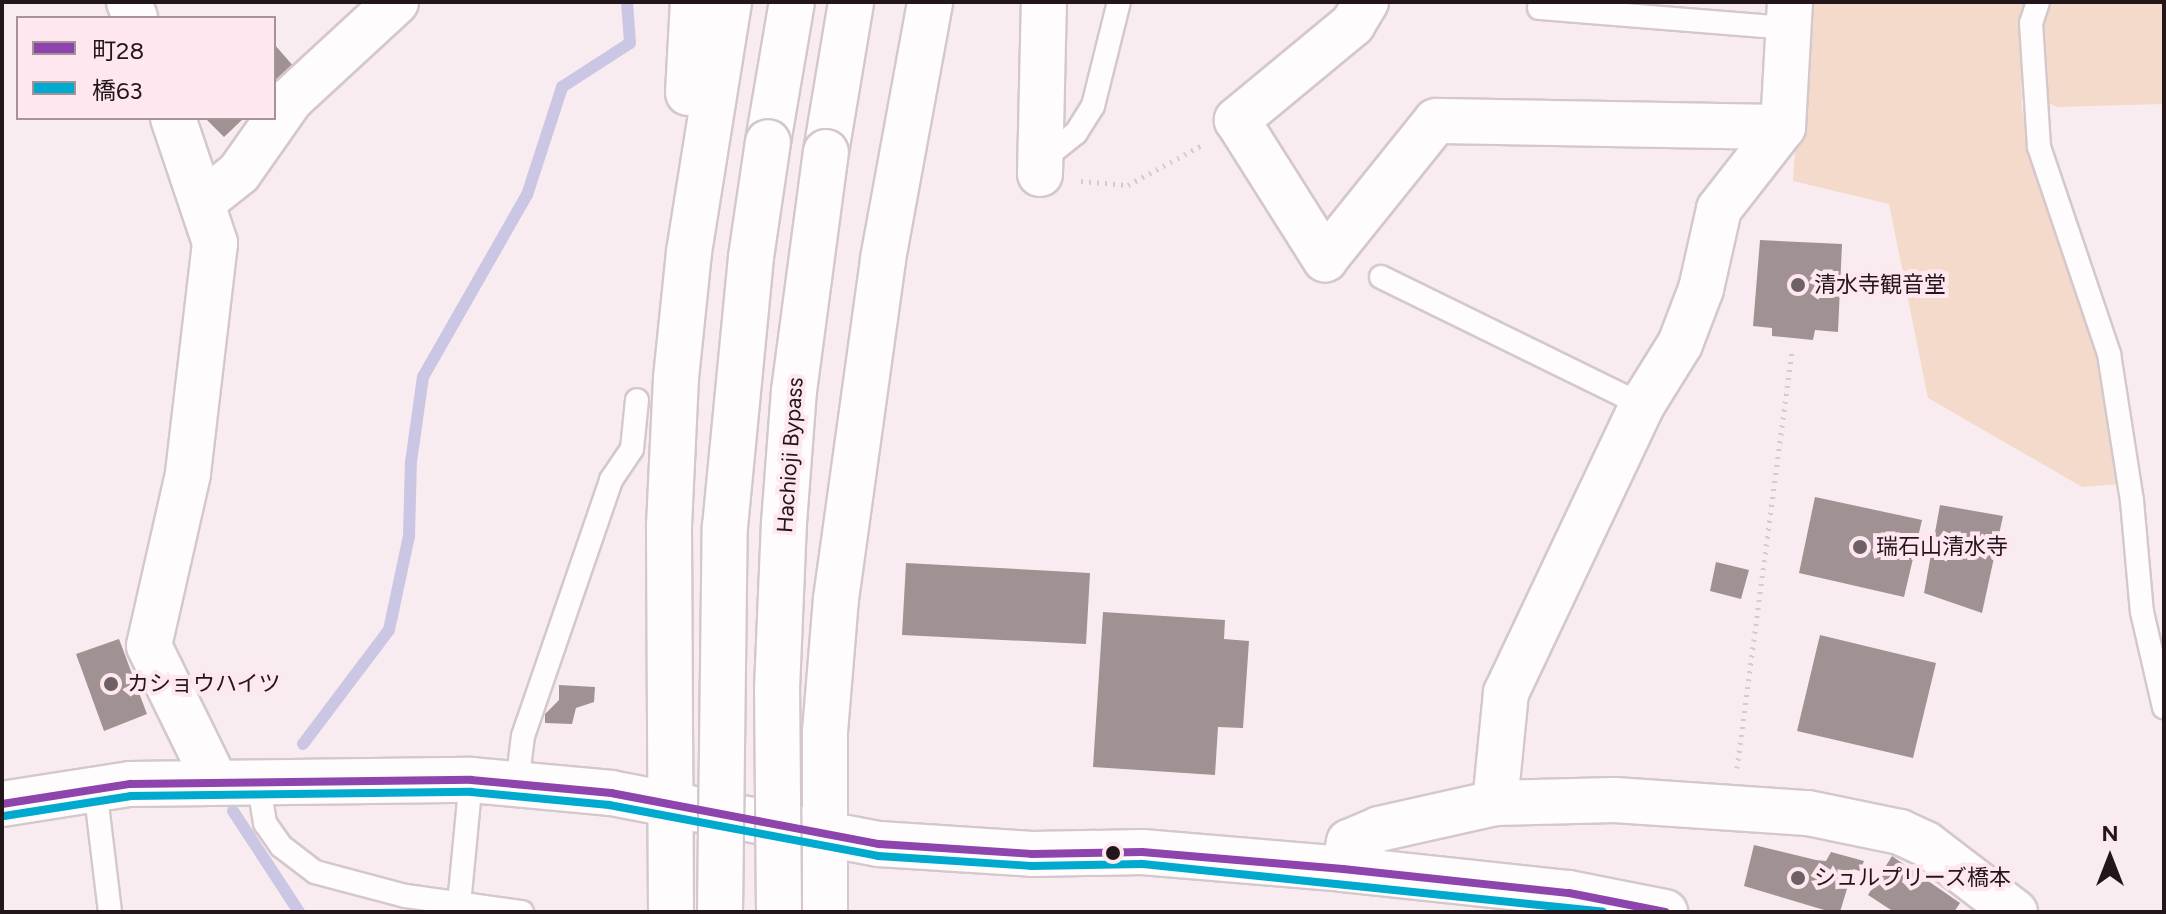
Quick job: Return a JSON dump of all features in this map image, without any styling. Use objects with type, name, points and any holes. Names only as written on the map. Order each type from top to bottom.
[{"type":"main road","points":[[205,200],[239,173],[291,99],[396,2]]},
{"type":"main road","points":[[671,912],[669,526],[689,252],[693,2]]},
{"type":"main road","points":[[689,252],[729,2]]},
{"type":"main road","points":[[720,912],[725,527],[748,285],[792,2]]},
{"type":"main road","name":"Hachioji Bypass","points":[[779,912],[777,689],[784,523],[797,362],[826,152],[851,2]]},
{"type":"main road","points":[[1040,163],[1044,2]]},
{"type":"main road","points":[[1366,2],[1353,24],[1237,120],[1325,259],[1436,121],[1783,127]]},
{"type":"main road","points":[[825,912],[826,700],[849,490],[899,162],[933,11]]},
{"type":"main road","points":[[1495,803],[1506,693],[1642,405],[1680,344],[1701,289],[1719,209],[1783,127],[1790,15]]},
{"type":"main road","points":[[174,120],[205,200],[215,243],[188,474],[149,646],[215,781]]},
{"type":"main road","points":[[2,804],[95,788],[215,781],[471,780],[670,802],[824,836],[1032,854],[1142,852],[1343,869],[1569,893],[1665,912]]},
{"type":"main road","points":[[1343,869],[1349,842],[1369,833],[1495,803],[1615,800],[1808,813],[1900,832],[1926,844],[2015,912]]},
{"type":"lane","points":[[1040,163],[1076,133],[1093,106],[1119,2]]},
{"type":"lane","points":[[2038,2],[2031,39],[2039,147],[2109,354],[2132,501],[2142,612],[2164,707]]},
{"type":"lane","points":[[1539,8],[1790,15]]},
{"type":"lane","points":[[1381,277],[1642,405]]},
{"type":"lane","points":[[517,784],[528,721],[611,480],[632,449],[637,400]]},
{"type":"lane","points":[[459,904],[471,780]]},
{"type":"lane","points":[[258,781],[265,823],[281,846],[315,872],[404,904],[459,904],[522,912]]},
{"type":"lane","points":[[95,788],[110,912]]},
{"type":"path","points":[[1040,163],[1062,177],[1118,188],[1203,145]]},
{"type":"path","points":[[1731,808],[1792,350]]},
{"type":"shaded area","points":[[1805,2],[2026,2],[2020,14],[2022,110],[2058,241],[2102,357],[2121,484],[2082,487],[1928,398],[1889,204],[1793,181]]},
{"type":"shaded area","points":[[2051,2],[2164,2],[2164,104],[2057,107],[2044,101],[2039,43]]},
{"type":"building","points":[[276,46],[295,68],[276,87]]},
{"type":"building","points":[[207,120],[242,120],[224,137]]},
{"type":"building","name":"清水寺観音堂","points":[[1760,240],[1842,244],[1838,332],[1815,330],[1813,340],[1772,336],[1772,328],[1753,326]]},
{"type":"building","name":"瑞石山清水寺","points":[[1815,497],[1922,520],[1904,597],[1799,573]]},
{"type":"building","points":[[1940,505],[2003,516],[1982,613],[1924,593]]},
{"type":"building","points":[[1716,562],[1749,570],[1741,599],[1710,591]]},
{"type":"building","points":[[906,563],[1090,573],[1086,644],[902,635]]},
{"type":"building","points":[[1103,612],[1225,620],[1224,639],[1249,641],[1243,728],[1218,727],[1215,775],[1093,767]]},
{"type":"building","points":[[1820,635],[1936,663],[1913,758],[1797,731]]},
{"type":"building","name":"カショウハイツ","points":[[119,639],[147,714],[104,731],[76,654]]},
{"type":"building","points":[[559,685],[595,687],[594,702],[576,708],[572,724],[545,723],[545,714],[559,700]]},
{"type":"building","name":"シュルプリーズ橋本","points":[[1754,845],[1816,860],[1826,861],[1831,852],[1864,861],[1860,871],[1853,869],[1840,912],[1831,912],[1744,886]]},
{"type":"building","points":[[1892,856],[1960,903],[1954,912],[1894,912],[1868,895]]},
{"type":"waterway","points":[[303,744],[389,630],[409,536],[411,462],[423,377],[527,195],[562,87],[630,43],[627,2]]},
{"type":"waterway","points":[[233,811],[299,912]]},
{"type":"transit line","name":"町28","points":[[2,804],[130,784],[471,780],[611,793],[879,844],[1032,854],[1142,852],[1343,869],[1569,893],[1665,912]]},
{"type":"transit line","name":"橋63","points":[[4,816],[131,796],[471,792],[609,805],[878,856],[1031,866],[1142,864],[1603,912]]},
{"type":"place","name":"清水寺観音堂","points":[[1798,285]]},
{"type":"place","name":"瑞石山清水寺","points":[[1860,547]]},
{"type":"place","name":"カショウハイツ","points":[[111,684]]},
{"type":"place","name":"シュルプリーズ橋本","points":[[1798,878]]}]
